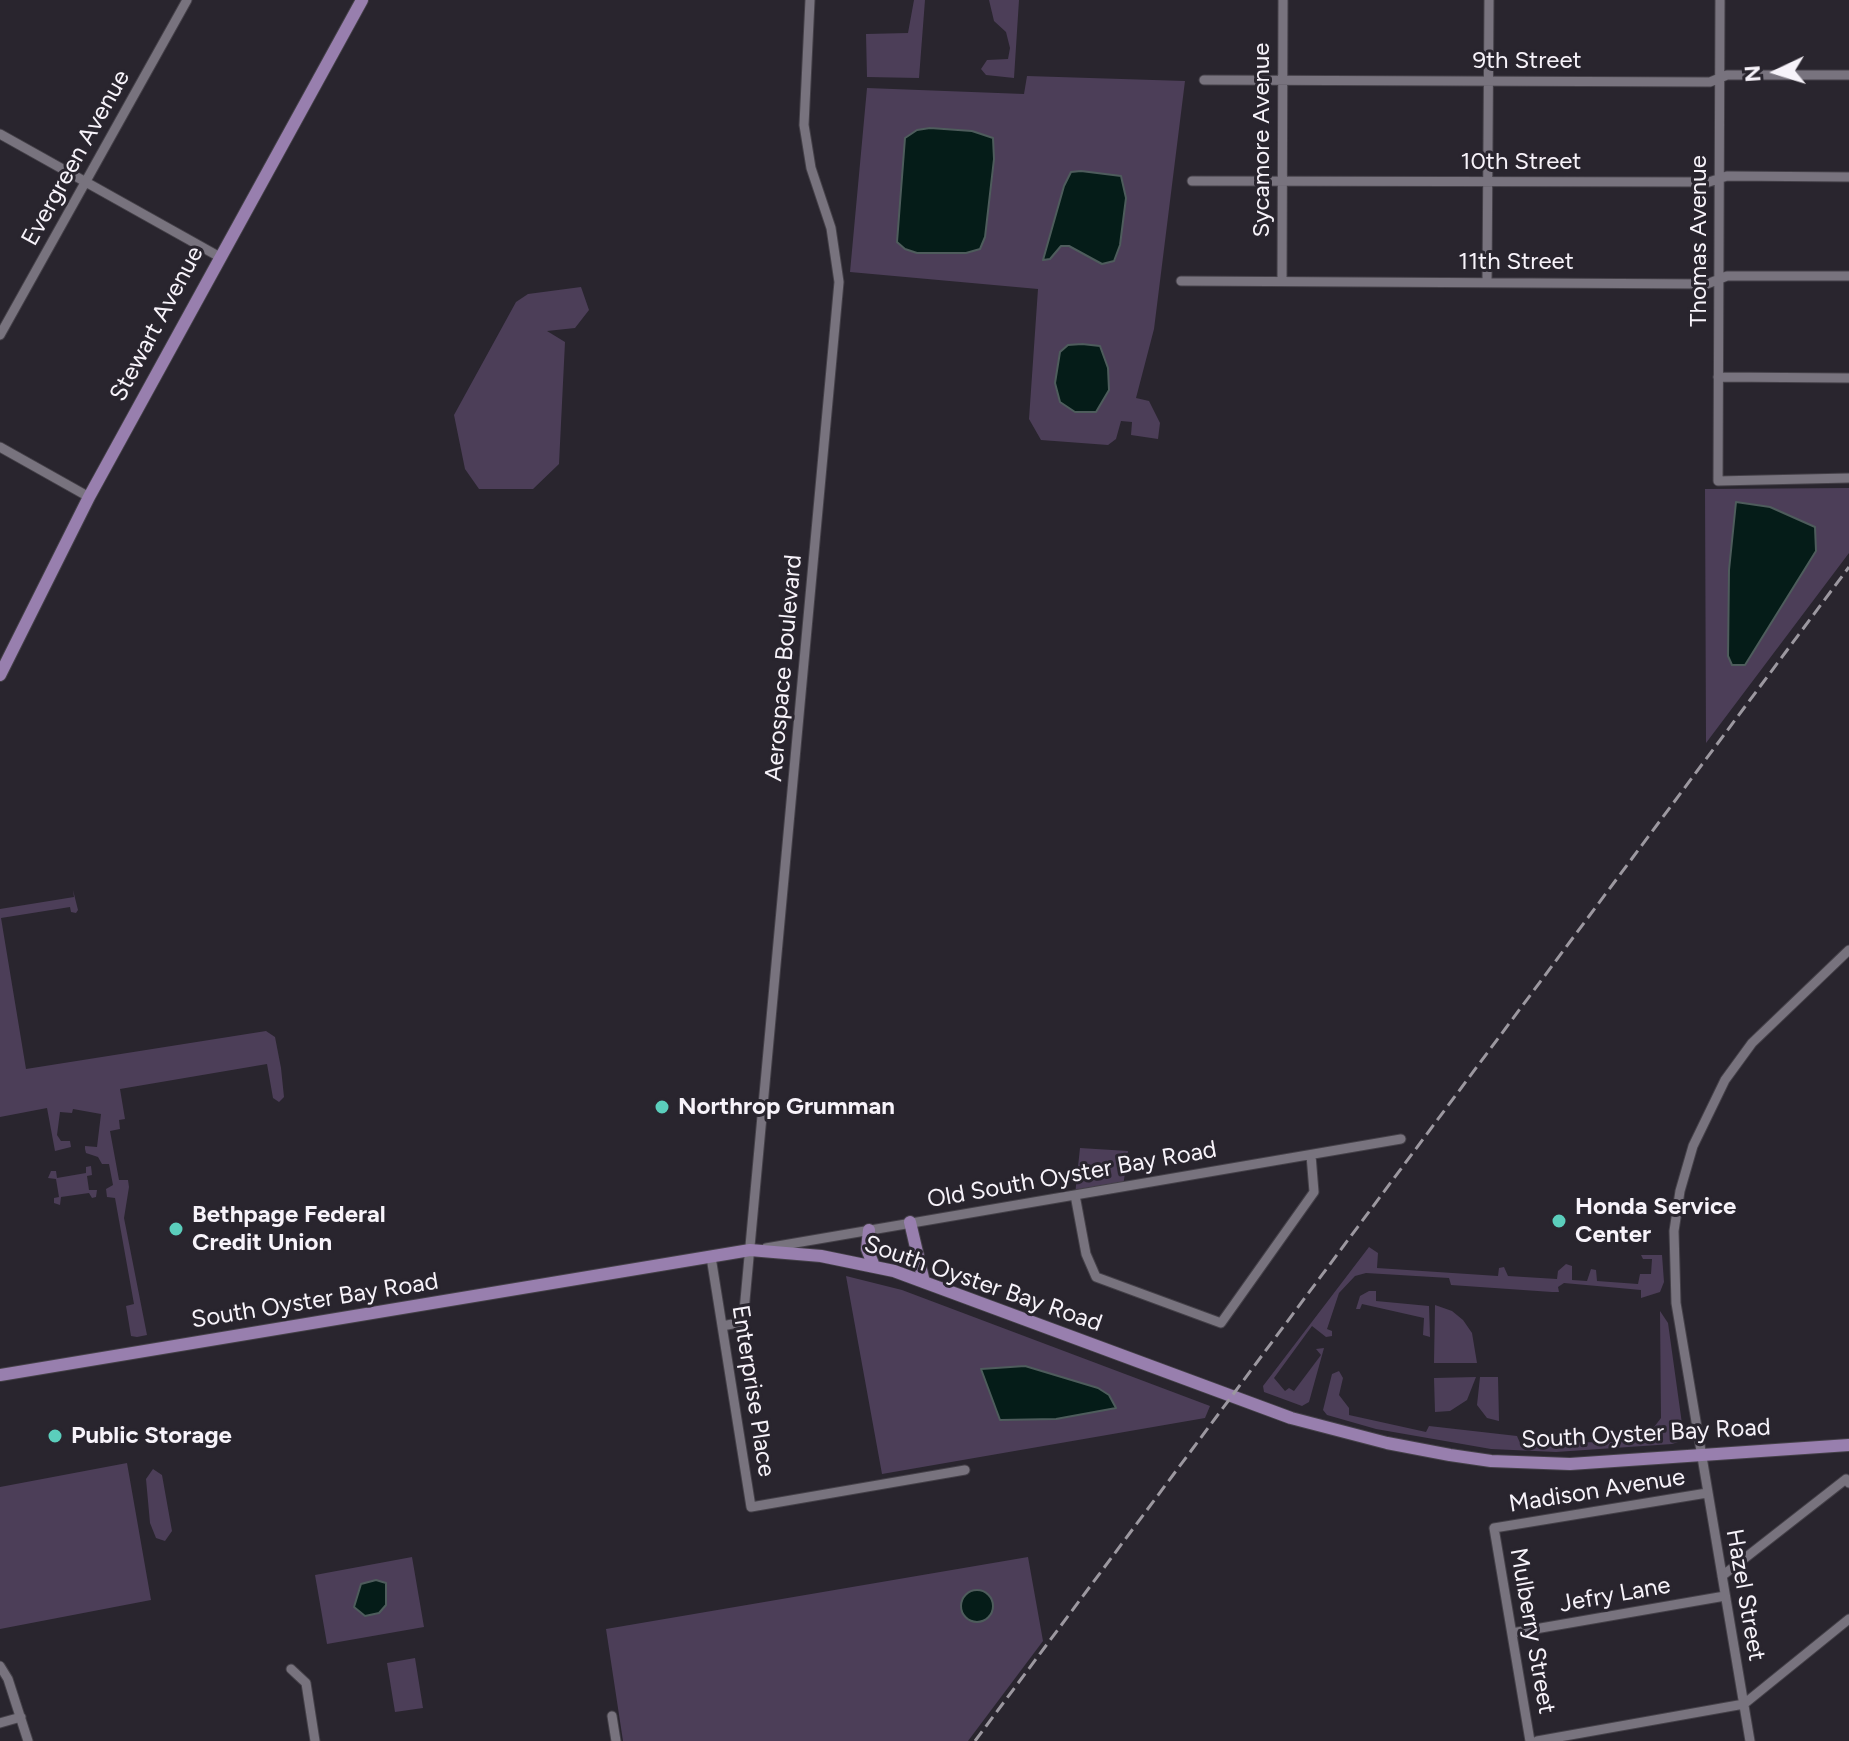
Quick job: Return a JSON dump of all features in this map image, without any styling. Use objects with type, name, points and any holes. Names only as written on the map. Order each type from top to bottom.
[{"type":"main road","name":"Stewart Avenue","points":[[0,675],[89,497],[218,256],[362,0]]},
{"type":"main road","points":[[910,1222],[924,1282]]},
{"type":"main road","points":[[869,1230],[867,1249],[874,1266]]},
{"type":"main road","name":"South Oyster Bay Road","points":[[0,1375],[750,1250],[821,1256],[874,1266],[1274,1412],[1387,1443],[1477,1459],[1535,1463],[1849,1445]]},
{"type":"street","name":"Evergreen Avenue","points":[[0,335],[187,0]]},
{"type":"street","name":"Aerospace Boulevard","points":[[722,1326],[743,1322],[839,282],[831,228],[811,168],[804,125],[810,0]]},
{"type":"street","name":"Sycamore Avenue","points":[[1282,281],[1283,0]]},
{"type":"street","points":[[1487,282],[1489,0]]},
{"type":"street","name":"Thomas Avenue","points":[[1720,0],[1718,481],[1849,478]]},
{"type":"street","name":"9th Street","points":[[1204,80],[1710,82],[1727,75],[1849,75]]},
{"type":"street","points":[[0,134],[218,256]]},
{"type":"street","name":"10th Street","points":[[1192,181],[1709,182],[1719,179],[1849,177]]},
{"type":"street","name":"11th Street","points":[[1181,281],[1707,284],[1719,278],[1849,276]]},
{"type":"street","points":[[1718,377],[1849,378]]},
{"type":"street","points":[[0,447],[89,497]]},
{"type":"street","name":"Hazel Street","points":[[1750,1741],[1674,1280],[1674,1231],[1686,1168],[1710,1106],[1752,1043],[1849,950]]},
{"type":"street","name":"Old South Oyster Bay Road","points":[[750,1250],[1401,1139]]},
{"type":"street","points":[[1075,1195],[1086,1254],[1096,1277],[1221,1323],[1314,1192],[1311,1155]]},
{"type":"street","name":"Enterprise Place","points":[[711,1257],[751,1507],[965,1470]]},
{"type":"street","points":[[1722,1576],[1847,1481]]},
{"type":"street","name":"Madison Avenue","points":[[1494,1528],[1707,1493]]},
{"type":"street","name":"Mulberry Street","points":[[1494,1528],[1530,1741]]},
{"type":"street","name":"Jefry Lane","points":[[1512,1633],[1725,1596]]},
{"type":"street","points":[[1537,1741],[1744,1704],[1849,1619]]},
{"type":"street","points":[[0,1666],[8,1679],[28,1741]]},
{"type":"street","points":[[291,1669],[306,1683],[315,1741]]},
{"type":"street","points":[[612,1716],[616,1741]]},
{"type":"street","points":[[0,1723],[21,1717]]},
{"type":"shaded area","points":[[914,0],[925,0],[919,78],[867,77],[866,34],[908,33]]},
{"type":"shaded area","points":[[989,0],[1019,0],[1014,78],[986,75],[981,69],[987,60],[1008,59],[1010,48],[1006,32],[994,21]]},
{"type":"shaded area","points":[[1027,76],[1185,81],[1154,329],[1136,398],[1149,401],[1160,423],[1158,439],[1131,435],[1132,422],[1121,421],[1116,439],[1108,445],[1041,440],[1029,419],[1038,289],[850,272],[867,88],[1024,94]]},
{"type":"shaded area","points":[[917,130],[972,131],[993,138],[994,159],[985,237],[980,249],[966,253],[917,253],[897,242],[905,138]]},
{"type":"shaded area","points":[[1071,172],[1121,176],[1126,198],[1120,245],[1114,261],[1102,264],[1069,246],[1061,246],[1050,259],[1043,260],[1064,186]]},
{"type":"shaded area","points":[[581,287],[589,310],[575,328],[547,331],[565,342],[559,464],[533,489],[479,489],[465,469],[454,415],[516,302],[528,294]]},
{"type":"shaded area","points":[[1068,345],[1100,346],[1108,368],[1109,390],[1096,412],[1075,412],[1060,402],[1055,383],[1060,352]]},
{"type":"shaded area","points":[[1849,488],[1849,553],[1706,743],[1705,489]]},
{"type":"shaded area","points":[[1736,502],[1770,507],[1815,527],[1816,551],[1745,665],[1732,665],[1728,656],[1729,570]]},
{"type":"shaded area","points":[[73,890],[78,910],[76,913],[71,912],[70,907],[1,918],[26,1069],[266,1031],[275,1037],[281,1068],[284,1097],[279,1102],[273,1098],[267,1064],[120,1089],[125,1119],[119,1120],[120,1129],[110,1131],[119,1180],[128,1180],[129,1187],[124,1218],[147,1335],[137,1337],[131,1336],[126,1306],[134,1304],[115,1198],[107,1197],[106,1189],[113,1185],[109,1164],[102,1164],[98,1157],[86,1153],[85,1149],[85,1146],[97,1147],[101,1114],[73,1109],[72,1113],[60,1112],[57,1135],[61,1141],[70,1141],[71,1147],[55,1151],[47,1108],[0,1117],[0,909],[74,897]]},
{"type":"shaded area","points":[[1080,1148],[1128,1151],[1123,1187],[1075,1195]]},
{"type":"shaded area","points":[[91,1166],[92,1175],[87,1176],[89,1190],[97,1190],[96,1197],[92,1198],[89,1193],[61,1197],[60,1205],[54,1203],[54,1198],[59,1197],[56,1179],[48,1178],[51,1171],[56,1171],[57,1178],[86,1173],[86,1167]]},
{"type":"shaded area","points":[[1369,1247],[1378,1253],[1377,1268],[1498,1276],[1499,1268],[1504,1267],[1508,1276],[1557,1279],[1558,1271],[1566,1264],[1572,1266],[1572,1280],[1587,1281],[1591,1269],[1596,1270],[1597,1281],[1638,1284],[1640,1274],[1651,1274],[1652,1259],[1643,1259],[1641,1255],[1662,1255],[1664,1282],[1660,1292],[1641,1298],[1641,1290],[1564,1283],[1558,1287],[1559,1292],[1552,1292],[1451,1285],[1449,1278],[1366,1273],[1355,1276],[1339,1293],[1327,1329],[1332,1331],[1332,1336],[1326,1337],[1312,1326],[1274,1378],[1285,1391],[1289,1388],[1294,1391],[1321,1355],[1316,1349],[1324,1348],[1309,1402],[1302,1406],[1264,1392],[1263,1386]]},
{"type":"shaded area","points":[[846,1276],[902,1290],[1210,1406],[1205,1418],[882,1474]],"holes":[[[1026,1366],[1098,1388],[1115,1408],[1046,1420],[981,1369]]]},
{"type":"shaded area","points":[[1376,1291],[1376,1301],[1429,1306],[1430,1337],[1423,1335],[1424,1318],[1362,1304],[1360,1309],[1356,1309],[1360,1296]]},
{"type":"shaded area","points":[[1435,1305],[1452,1311],[1463,1320],[1472,1333],[1477,1363],[1434,1363]]},
{"type":"shaded area","points":[[1660,1311],[1668,1323],[1683,1431],[1677,1433],[1678,1442],[1672,1444],[1556,1452],[1491,1449],[1376,1429],[1327,1415],[1323,1410],[1332,1374],[1339,1371],[1343,1378],[1339,1395],[1349,1408],[1349,1415],[1426,1432],[1429,1426],[1517,1436],[1520,1443],[1617,1442],[1619,1435],[1651,1431],[1661,1418]]},
{"type":"shaded area","points":[[1025,1366],[1098,1388],[1109,1395],[1116,1408],[1056,1419],[1000,1420],[981,1369]]},
{"type":"shaded area","points":[[1476,1377],[1467,1400],[1450,1411],[1435,1412],[1434,1378]]},
{"type":"shaded area","points":[[1480,1377],[1498,1377],[1499,1421],[1487,1418],[1477,1405]]},
{"type":"shaded area","points":[[127,1463],[151,1600],[0,1629],[0,1487]]},
{"type":"shaded area","points":[[153,1469],[162,1475],[172,1531],[165,1541],[156,1538],[150,1523],[146,1479]]},
{"type":"shaded area","points":[[412,1557],[424,1627],[327,1644],[315,1575]]},
{"type":"shaded area","points":[[1028,1557],[1043,1641],[968,1741],[623,1741],[606,1629]]},
{"type":"shaded area","points":[[376,1580],[386,1583],[386,1605],[379,1613],[365,1616],[354,1607],[361,1584]]},
{"type":"shaded area","points":[[977,1590],[989,1594],[993,1606],[989,1618],[977,1622],[965,1618],[961,1606],[965,1594]]},
{"type":"shaded area","points":[[415,1658],[423,1708],[395,1712],[387,1663]]},
{"type":"railway","points":[[975,1741],[1849,567]]},
{"type":"place","name":"Northrop Grumman","points":[[662,1107]]},
{"type":"place","name":"Honda Service Center","points":[[1559,1221]]},
{"type":"place","name":"Bethpage Federal Credit Union","points":[[176,1229]]},
{"type":"place","name":"Public Storage","points":[[55,1436]]}]
